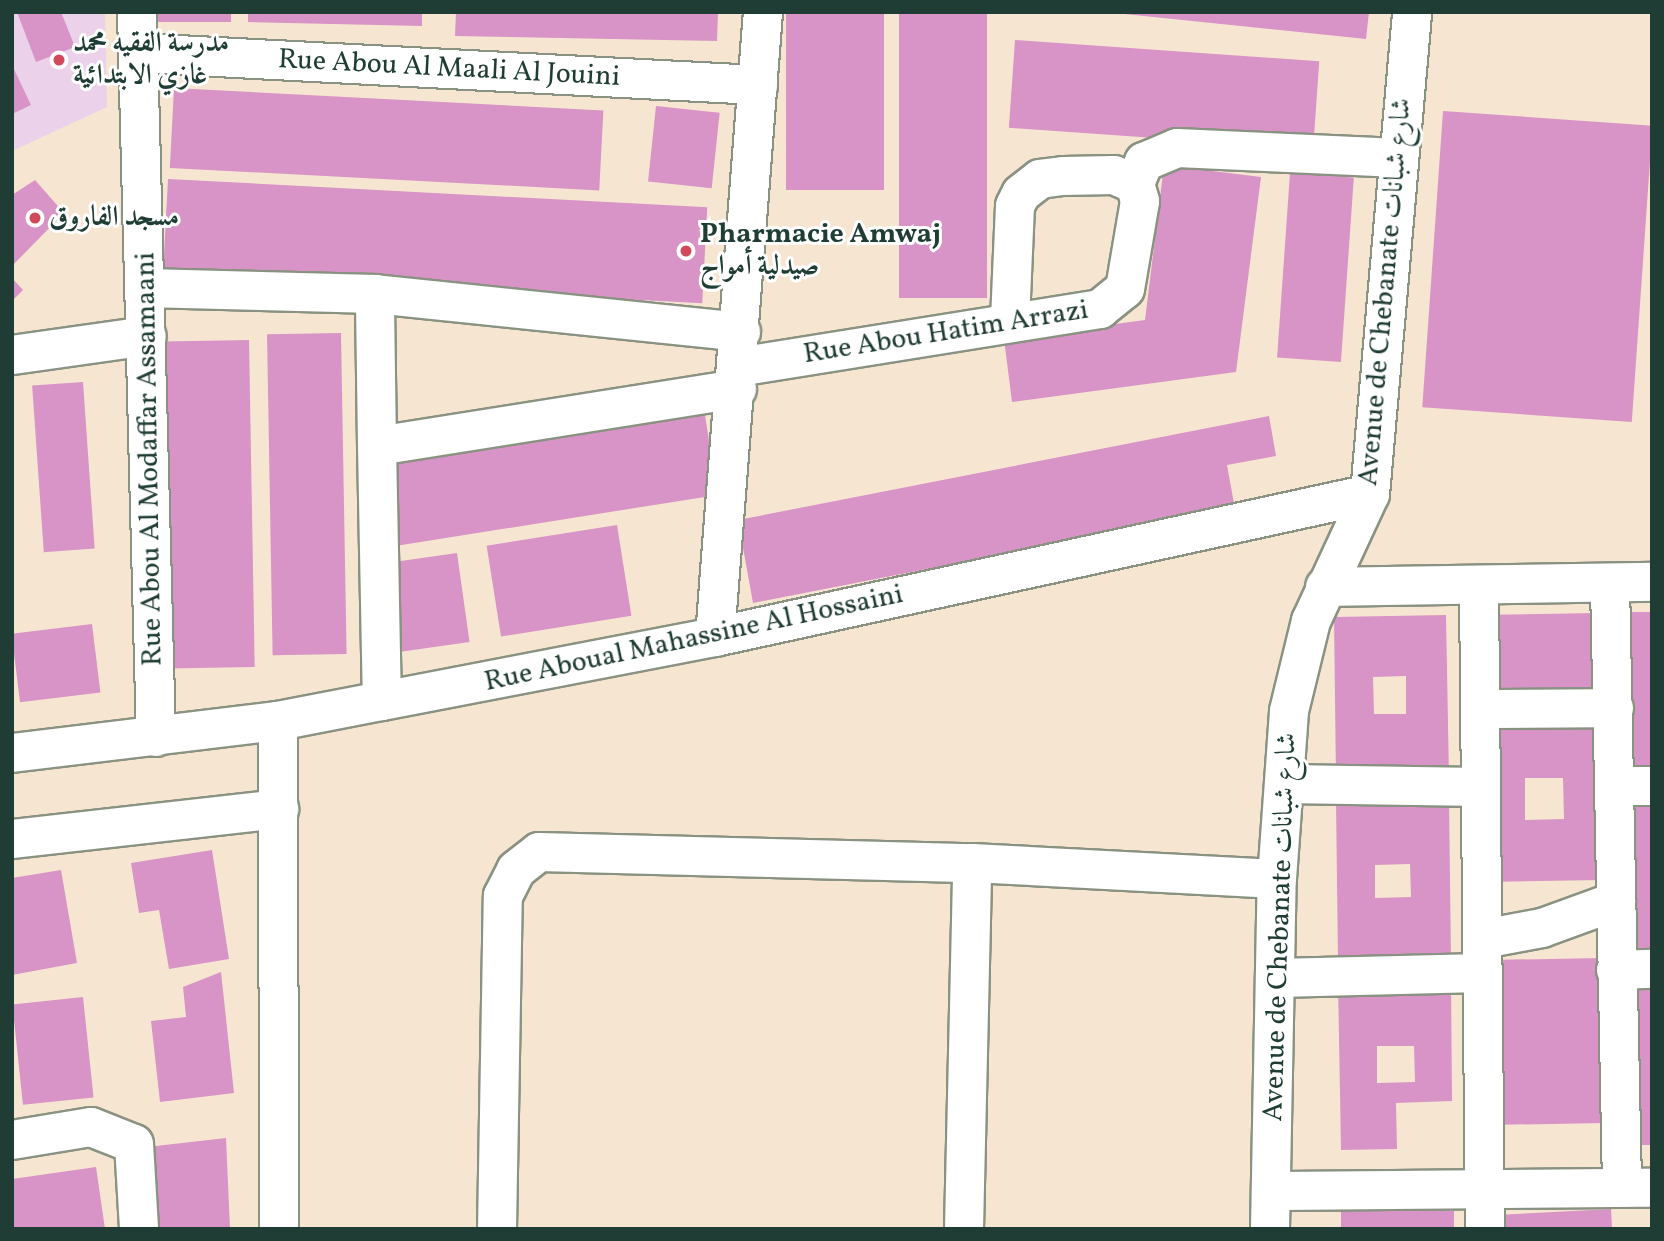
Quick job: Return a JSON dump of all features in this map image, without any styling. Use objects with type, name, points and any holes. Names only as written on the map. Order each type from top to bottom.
[{"type":"street","name":"Rue Abou Al Modaffar Assamaani","points":[[137,12],[156,737]]},
{"type":"street","points":[[715,637],[739,363],[763,12]]},
{"type":"street","name":"Avenue de Chebanate شارع شبانات","points":[[1270,1229],[1277,879],[1284,784],[1298,670],[1325,587],[1345,555],[1370,494],[1412,12]]},
{"type":"street","name":"Rue Abou Al Maali Al Jouini","points":[[139,53],[758,85]]},
{"type":"street","points":[[1135,184],[1144,162],[1177,148],[1399,158]]},
{"type":"street","name":"Rue Abou Hatim Arrazi","points":[[739,363],[1010,322],[1072,316],[1115,301],[1129,274],[1140,201],[1135,184],[1114,175],[1063,176],[1029,185],[1015,206],[1010,322]]},
{"type":"street","points":[[146,289],[375,294],[739,363]]},
{"type":"street","points":[[375,294],[382,701]]},
{"type":"street","points":[[12,355],[147,336]]},
{"type":"street","points":[[377,446],[739,363]]},
{"type":"street","name":"Rue Aboual Mahassine Al Hossaini","points":[[12,752],[278,721],[715,637],[1370,494]]},
{"type":"street","points":[[1325,587],[1652,582]]},
{"type":"street","points":[[1271,1191],[1485,1186],[1637,1187],[1634,969],[1616,901],[1610,583]]},
{"type":"street","points":[[1479,585],[1485,1229]]},
{"type":"street","points":[[1480,709],[1614,708]]},
{"type":"street","points":[[278,721],[279,1229]]},
{"type":"street","points":[[1284,784],[1480,787]]},
{"type":"street","points":[[1614,786],[1652,786]]},
{"type":"street","points":[[12,839],[279,809]]},
{"type":"street","points":[[498,1229],[503,896],[508,882],[526,860],[555,849],[972,863],[1277,879]]},
{"type":"street","points":[[964,1229],[972,863]]},
{"type":"street","points":[[1275,978],[1483,956],[1542,928],[1616,901]]},
{"type":"street","points":[[12,1140],[91,1127],[134,1144],[139,1229]]},
{"type":"shaded area","name":"مدرسة الفقيه محمد غازي الابتدائية","points":[[12,12],[105,12],[107,107],[12,151]]},
{"type":"building","points":[[17,12],[61,12],[75,47],[36,62]]},
{"type":"building","points":[[151,12],[231,12],[231,22],[151,22]]},
{"type":"building","points":[[248,12],[422,12],[422,26],[248,22]]},
{"type":"building","points":[[456,12],[718,12],[717,41],[455,36]]},
{"type":"building","points":[[786,12],[884,12],[884,190],[786,190]]},
{"type":"building","points":[[899,12],[987,12],[987,298],[899,298]]},
{"type":"building","points":[[1105,12],[1369,12],[1366,39]]},
{"type":"building","points":[[1015,40],[1319,61],[1313,149],[1009,128]]},
{"type":"building","points":[[12,65],[31,105],[12,114]]},
{"type":"building","points":[[174,88],[603,111],[599,190],[170,168]]},
{"type":"building","points":[[656,106],[720,113],[712,188],[648,182]]},
{"type":"building","points":[[1443,111],[1652,126],[1632,422],[1422,407]]},
{"type":"building","points":[[1164,165],[1261,177],[1236,372],[1012,402],[1004,339],[1145,320]]},
{"type":"building","points":[[1290,173],[1354,177],[1341,362],[1277,358]]},
{"type":"building","points":[[168,179],[707,207],[702,303],[163,275]]},
{"type":"building","name":"مسجد الفاروق","points":[[35,180],[64,213],[12,266],[12,195]]},
{"type":"building","name":"مسجد الفاروق","points":[[12,278],[23,290],[12,301]]},
{"type":"building","points":[[341,333],[347,654],[273,655],[267,334]]},
{"type":"building","points":[[249,340],[255,667],[169,668],[163,342]]},
{"type":"building","points":[[83,382],[95,549],[44,552],[32,386]]},
{"type":"building","points":[[704,409],[718,495],[399,545],[385,460]]},
{"type":"building","points":[[1269,416],[1276,456],[1227,465],[1235,509],[753,603],[738,520]]},
{"type":"building","points":[[617,525],[631,616],[501,637],[487,546]]},
{"type":"building","points":[[457,553],[470,642],[399,652],[387,563]]},
{"type":"building","points":[[1623,612],[1652,612],[1652,774],[1623,774]]},
{"type":"building","points":[[1598,613],[1599,695],[1482,697],[1481,615]]},
{"type":"building","points":[[1446,615],[1449,777],[1336,779],[1334,617]],"holes":[[[1406,676],[1406,714],[1374,714],[1373,677]]]},
{"type":"building","points":[[92,624],[100,692],[20,702],[12,634]]},
{"type":"building","points":[[1600,715],[1602,880],[1483,882],[1482,716]],"holes":[[[1525,778],[1563,778],[1564,819],[1525,820]]]},
{"type":"building","points":[[1625,795],[1652,795],[1652,957],[1625,957]]},
{"type":"building","points":[[1449,799],[1451,961],[1338,962],[1336,800]],"holes":[[[1410,864],[1411,897],[1375,898],[1375,865]]]},
{"type":"building","points":[[212,850],[229,959],[169,969],[159,910],[139,913],[131,863]]},
{"type":"building","points":[[61,870],[77,963],[12,975],[12,878]]},
{"type":"building","points":[[1603,958],[1606,1123],[1487,1125],[1484,960]]},
{"type":"building","points":[[221,972],[234,1093],[160,1102],[151,1021],[186,1017],[183,987]]},
{"type":"building","points":[[1627,976],[1652,976],[1652,1145],[1627,1145]]},
{"type":"building","points":[[1451,980],[1452,1101],[1396,1103],[1397,1149],[1341,1150],[1338,982]],"holes":[[[1377,1046],[1414,1046],[1415,1082],[1377,1083]]]},
{"type":"building","points":[[83,997],[94,1097],[23,1105],[12,1004]]},
{"type":"building","points":[[226,1138],[230,1229],[155,1229],[147,1147]]},
{"type":"building","points":[[96,1167],[105,1229],[12,1229],[12,1179]]},
{"type":"building","points":[[1611,1209],[1612,1229],[1491,1229],[1490,1215]]},
{"type":"building","points":[[1341,1211],[1454,1211],[1454,1229],[1341,1229]]},
{"type":"place","name":"مدرسة الفقيه محمد غازي الابتدائية","points":[[59,60]]},
{"type":"place","name":"مسجد الفاروق","points":[[35,218]]},
{"type":"place","name":"Pharmacie Amwaj صيدلية أمواج","points":[[686,251]]}]
